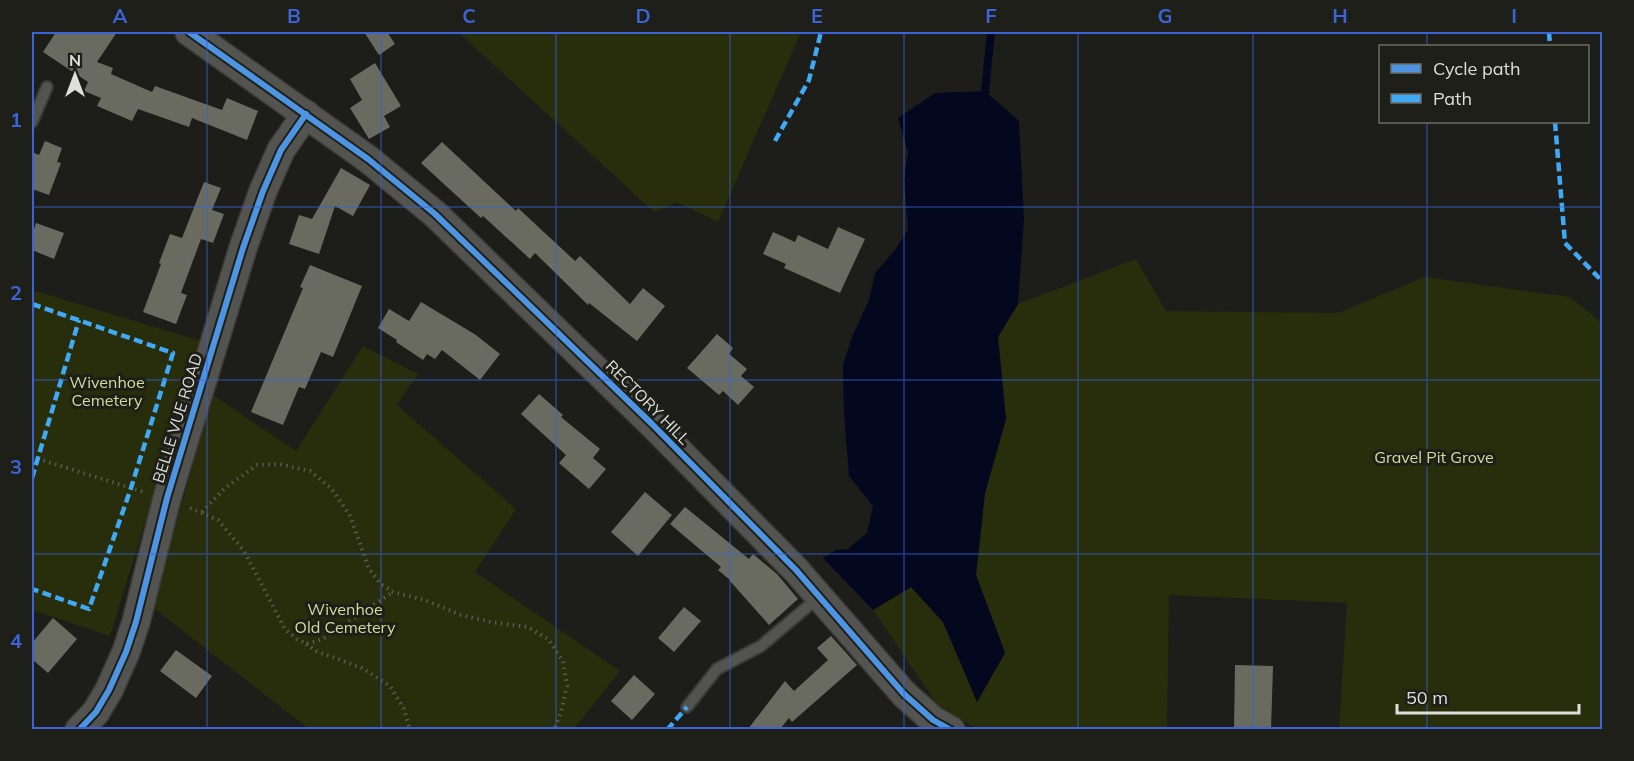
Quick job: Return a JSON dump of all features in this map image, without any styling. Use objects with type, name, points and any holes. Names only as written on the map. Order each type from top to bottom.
[{"type":"street","name":"RECTORY HILL","points":[[189,32],[368,159],[435,214],[652,424],[796,570],[904,694],[933,720],[951,729]]},
{"type":"street","name":"BELLE VUE ROAD","points":[[79,729],[96,712],[126,652],[136,622],[167,498],[262,191],[281,150],[306,114]]},
{"type":"lane","points":[[32,123],[47,87]]},
{"type":"lane","points":[[687,707],[717,669],[761,646],[819,597]]},
{"type":"path","points":[[32,457],[154,495],[183,501],[189,507],[218,520],[244,551],[285,629],[316,651],[362,668],[390,686],[404,710],[410,729]]},
{"type":"path","points":[[202,512],[225,488],[257,465],[279,464],[310,471],[333,489],[350,516],[369,569],[381,584],[393,592],[425,600],[461,615],[528,627],[548,639],[562,661],[567,686],[554,729]]},
{"type":"path","points":[[306,644],[323,639],[393,592]]},
{"type":"green space","points":[[458,32],[801,32],[718,222],[677,202],[654,212]]},
{"type":"green space","name":"Gravel Pit Grove","points":[[1136,259],[1166,311],[1338,313],[1424,277],[1570,297],[1602,323],[1602,729],[1339,729],[1347,603],[1169,595],[1167,729],[977,729],[939,707],[873,610],[911,587],[943,622],[977,701],[1005,653],[976,575],[985,493],[1006,419],[998,337],[1018,304]]},
{"type":"green space","name":"Wivenhoe Cemetery","points":[[32,290],[201,341],[110,636],[32,610]]},
{"type":"green space","name":"Wivenhoe Old Cemetery","points":[[363,346],[418,374],[397,405],[516,509],[475,572],[620,671],[574,729],[309,729],[152,607],[213,395],[296,451]]},
{"type":"water","points":[[985,91],[1019,121],[1024,218],[1018,304],[998,337],[1006,419],[985,493],[976,575],[1005,653],[977,702],[943,622],[911,587],[873,610],[823,558],[836,550],[848,549],[867,533],[873,506],[849,476],[843,365],[852,337],[869,300],[875,273],[895,250],[908,229],[904,179],[908,152],[898,118],[935,93]]},
{"type":"building","points":[[56,32],[117,32],[97,62],[113,68],[111,74],[152,92],[155,86],[222,110],[227,98],[258,111],[247,140],[192,118],[189,127],[138,109],[132,121],[97,106],[101,98],[84,91],[88,82],[43,52]]},
{"type":"building","points":[[364,32],[387,32],[395,44],[379,55]]},
{"type":"building","points":[[375,63],[401,106],[384,116],[390,127],[369,139],[350,108],[362,100],[350,79]]},
{"type":"building","points":[[45,141],[62,148],[57,162],[61,163],[49,195],[32,189],[32,152],[39,155]]},
{"type":"building","points":[[442,142],[516,211],[518,208],[575,261],[580,256],[630,304],[643,288],[665,306],[637,341],[589,303],[588,305],[535,253],[530,259],[421,163]]},
{"type":"building","points":[[341,168],[370,185],[353,216],[335,206],[319,254],[289,244],[299,215],[312,219]]},
{"type":"building","points":[[204,182],[221,188],[212,210],[224,214],[213,243],[201,239],[181,293],[187,295],[176,324],[143,312],[170,234],[182,238]]},
{"type":"building","points":[[36,223],[64,233],[54,259],[32,250],[32,236]]},
{"type":"building","points":[[838,227],[865,239],[840,293],[784,268],[786,264],[763,254],[773,232],[795,242],[798,235],[828,249]]},
{"type":"building","points":[[310,265],[362,286],[333,357],[321,352],[305,389],[299,387],[283,425],[251,412],[303,288],[300,287]]},
{"type":"building","points":[[421,302],[476,335],[500,354],[480,380],[442,350],[435,359],[427,354],[423,360],[378,328],[389,309],[409,321]]},
{"type":"building","points":[[717,334],[733,348],[729,354],[747,369],[741,376],[754,387],[738,405],[723,391],[719,395],[687,368]]},
{"type":"building","points":[[539,394],[563,415],[561,417],[600,449],[593,458],[606,469],[589,489],[559,463],[566,455],[521,414]]},
{"type":"building","points":[[645,492],[672,515],[638,556],[611,532]]},
{"type":"building","points":[[685,507],[749,559],[753,554],[777,574],[798,599],[769,625],[730,580],[718,570],[721,567],[670,524]]},
{"type":"building","points":[[684,607],[701,621],[674,652],[658,638]]},
{"type":"building","points":[[53,618],[77,639],[48,673],[32,659],[32,643]]},
{"type":"building","points":[[831,636],[857,665],[792,722],[789,718],[780,729],[748,729],[785,681],[794,691],[828,660],[817,648]]},
{"type":"building","points":[[176,650],[212,676],[196,698],[160,671]]},
{"type":"building","points":[[1235,665],[1273,666],[1271,729],[1234,729]]},
{"type":"building","points":[[634,675],[655,694],[632,720],[611,701]]},
{"type":"waterway","points":[[985,91],[991,32]]},
{"type":"marked path","points":[[775,141],[809,80],[821,32]]},
{"type":"marked path","points":[[1549,32],[1550,45]]},
{"type":"marked path","points":[[1555,123],[1565,243],[1602,281]]},
{"type":"marked path","points":[[32,304],[173,353],[131,488],[89,609],[32,589]]},
{"type":"marked path","points":[[32,478],[79,320]]},
{"type":"marked path","points":[[667,730],[687,707]]},
{"type":"cycle path","points":[[189,32],[368,159],[435,214],[652,424],[796,570],[904,694],[933,720],[951,730]]},
{"type":"cycle path","points":[[79,730],[96,712],[126,652],[136,622],[167,498],[243,248],[263,191],[281,150],[306,114]]}]
